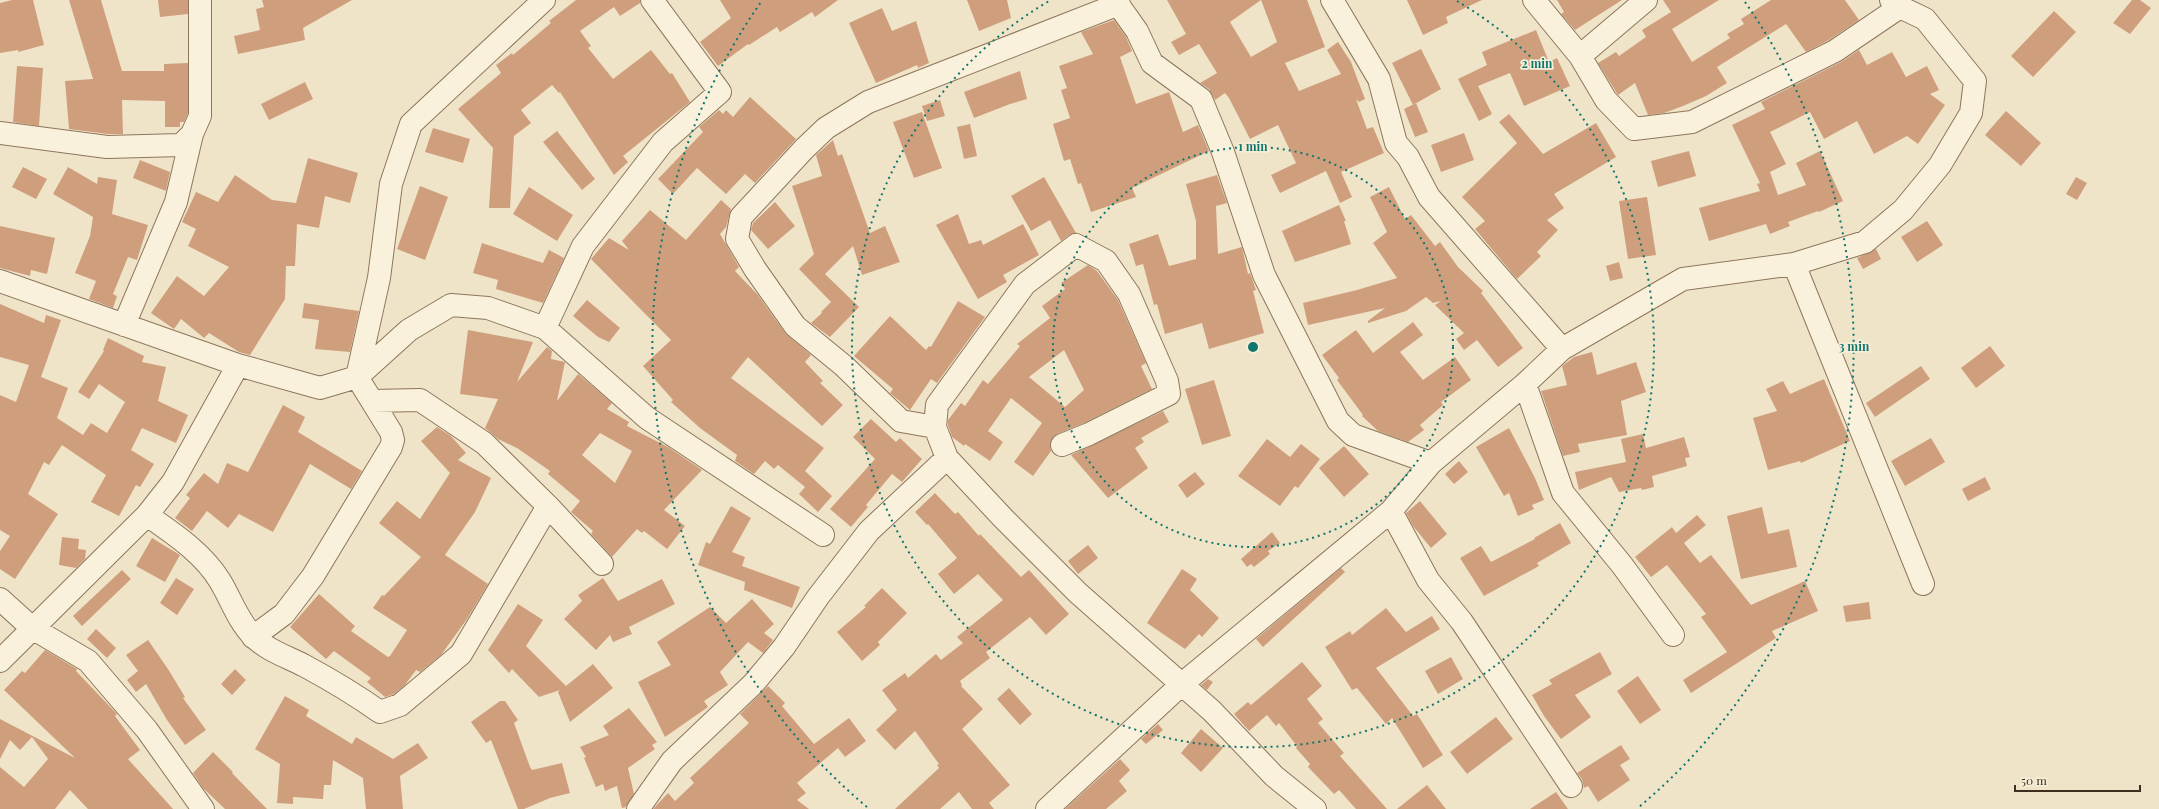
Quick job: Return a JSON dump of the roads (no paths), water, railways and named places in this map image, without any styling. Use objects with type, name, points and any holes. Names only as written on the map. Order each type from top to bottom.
[{"type":"street","points":[[124,325],[176,202],[192,134],[200,116],[200,0]]},
{"type":"street","points":[[253,637],[284,614],[314,576],[391,447],[393,440],[391,432],[357,377],[379,278],[391,184],[411,124],[544,0]]},
{"type":"street","points":[[545,328],[583,246],[663,142],[720,92],[652,0]]},
{"type":"street","points":[[1332,0],[1379,79],[1396,143],[1408,157],[1429,197],[1562,349]]},
{"type":"street","points":[[1047,809],[1182,684],[1390,511],[1431,463],[1525,384],[1562,349],[1683,279],[1794,264],[1865,242],[1903,210],[1940,165],[1971,113],[1975,81],[1925,19],[1909,3],[1900,2],[1835,51],[1692,122],[1634,129],[1606,100],[1580,56],[1534,0]]},
{"type":"street","points":[[1580,56],[1646,0]]},
{"type":"street","points":[[935,427],[901,421],[844,366],[795,326],[755,269],[737,239],[742,217],[804,149],[826,128],[868,102],[1117,2],[1137,31],[1152,63],[1201,99],[1223,152],[1264,275],[1338,421],[1353,435],[1431,463]]},
{"type":"street","points":[[0,133],[107,147],[181,145],[192,134]]},
{"type":"street","points":[[1062,445],[1090,434],[1169,394],[1167,381],[1129,294],[1106,261],[1076,245],[1025,284],[937,406],[935,427],[947,458],[1078,593],[1212,711],[1274,776],[1315,809]]},
{"type":"street","points":[[1794,264],[1923,584]]},
{"type":"street","points":[[0,281],[238,365],[320,388],[357,377],[409,330],[451,305],[488,308],[545,328],[647,418],[823,535]]},
{"type":"street","points":[[0,660],[147,514],[173,482],[238,365]]},
{"type":"street","points":[[1525,384],[1563,493],[1622,565],[1673,635]]},
{"type":"street","points":[[372,401],[420,400],[484,443],[548,506],[602,564]]},
{"type":"street","points":[[638,809],[672,761],[753,684],[784,647],[818,597],[869,531],[947,458]]},
{"type":"street","points":[[147,514],[181,539],[208,563],[220,581],[244,625],[253,637],[271,649],[349,691],[380,712],[400,705],[461,654],[548,506]]},
{"type":"street","points":[[1390,511],[1428,580],[1462,622],[1571,786]]},
{"type":"street","points":[[0,600],[32,628],[88,661],[147,730],[203,809]]}]
